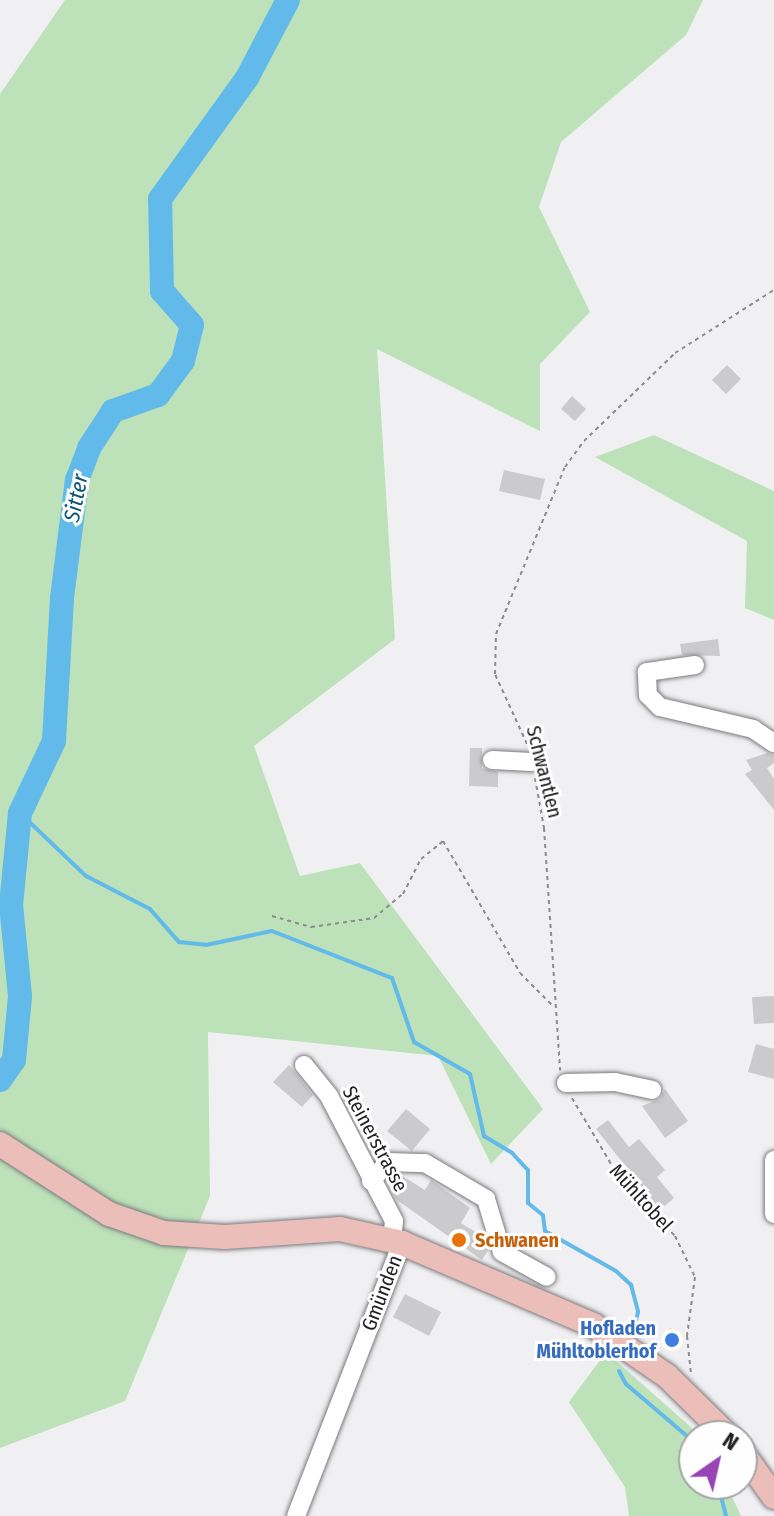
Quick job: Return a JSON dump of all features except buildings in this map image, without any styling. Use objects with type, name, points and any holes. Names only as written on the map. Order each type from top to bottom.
[{"type":"main road","name":"Gmünden","points":[[0,1144],[126,1221],[187,1237],[313,1228],[397,1241]]},
{"type":"main road","points":[[397,1241],[568,1311],[623,1343],[687,1393],[713,1420]]},
{"type":"main road","points":[[758,1474],[774,1497]]},
{"type":"street","points":[[695,665],[647,672],[648,695],[660,707],[753,729],[774,743]]},
{"type":"street","points":[[492,760],[532,762]]},
{"type":"street","name":"Steinerstrasse","points":[[304,1065],[329,1096],[394,1221],[397,1241]]},
{"type":"street","points":[[566,1083],[615,1082],[652,1090]]},
{"type":"street","points":[[774,1160],[774,1214]]},
{"type":"street","points":[[371,1181],[388,1162],[425,1163],[486,1199],[502,1252],[547,1277]]},
{"type":"street","name":"Gmünden","points":[[296,1516],[397,1241]]},
{"type":"path","name":"Schwantlen","points":[[554,1007],[544,828],[532,762],[495,674],[496,634],[565,467],[584,441],[675,353],[774,290]]},
{"type":"path","points":[[272,916],[311,927],[374,918],[403,894],[421,859],[443,841],[520,973],[554,1007]]},
{"type":"path","name":"Mühltobel","points":[[554,1007],[559,1068],[585,1126],[621,1181],[675,1236],[695,1277],[687,1336],[693,1386],[687,1393]]},
{"type":"green space","points":[[65,0],[703,0],[686,35],[561,142],[539,207],[590,312],[540,364],[540,431],[377,349],[395,639],[254,746],[300,876],[360,863],[543,1109],[491,1164],[438,1056],[208,1032],[210,1196],[125,1401],[0,1448],[0,94]]},
{"type":"green space","points":[[654,435],[774,491],[774,620],[745,608],[747,541],[595,457]]},
{"type":"green space","points":[[606,1352],[683,1420],[678,1420],[678,1500],[734,1500],[741,1516],[629,1516],[625,1487],[569,1402]]},
{"type":"waterway","name":"Sitter","points":[[0,1080],[14,1060],[20,996],[11,905],[20,813],[54,741],[62,598],[77,480],[89,448],[113,411],[158,395],[183,361],[192,325],[162,291],[160,199],[247,78],[288,0]]},
{"type":"waterway","points":[[20,813],[86,876],[150,909],[179,942],[206,945],[272,931],[392,978],[414,1042],[470,1074],[484,1136],[512,1153],[528,1170],[528,1203],[543,1215],[545,1231],[616,1271],[631,1285],[638,1312],[635,1325]]},
{"type":"waterway","points":[[619,1371],[626,1384],[678,1428]]},
{"type":"waterway","points":[[722,1500],[726,1516]]},
{"type":"place","name":"Schwanen","points":[[459,1240]]},
{"type":"place","name":"Hofladen Mühltoblerhof","points":[[672,1340]]}]
